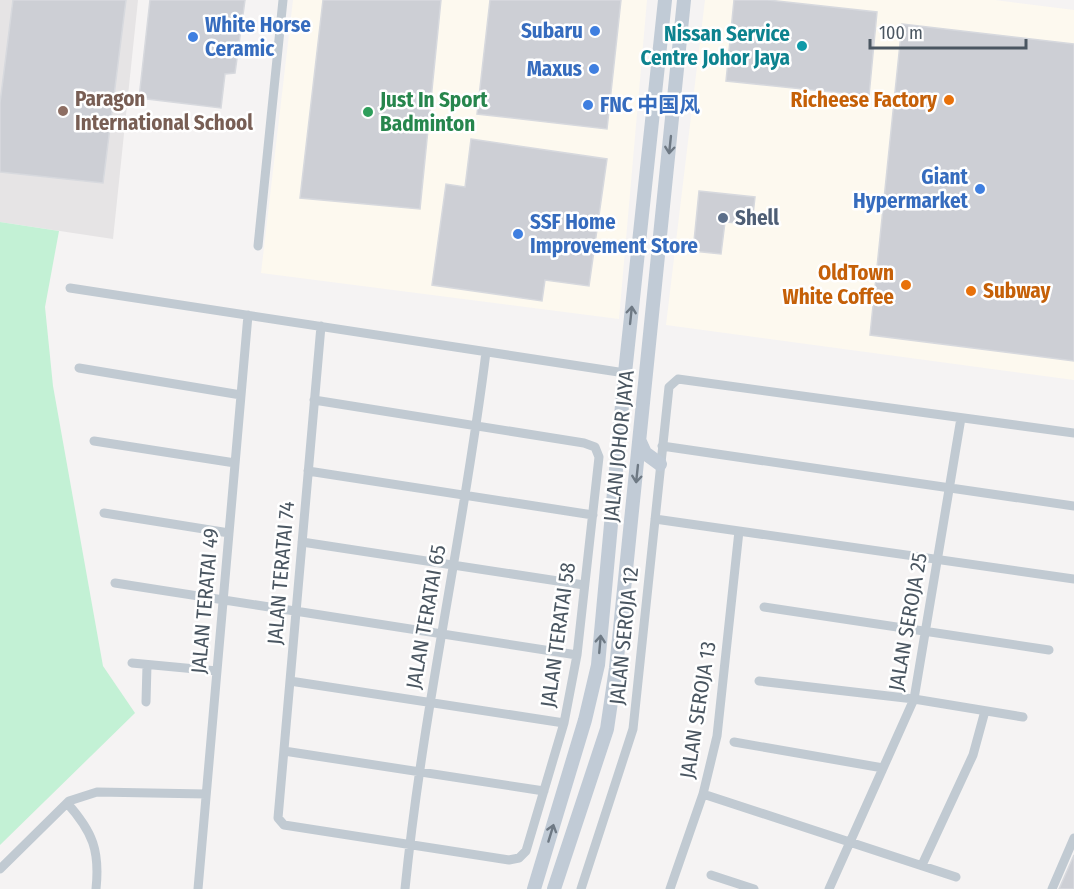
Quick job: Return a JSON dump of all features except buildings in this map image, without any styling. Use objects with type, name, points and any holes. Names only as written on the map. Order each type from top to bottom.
[{"type":"main road","name":"JALAN JOHOR JAYA","points":[[534,889],[585,720],[598,665],[625,373],[665,0]]},
{"type":"main road","name":"JALAN JOHOR JAYA","points":[[554,889],[607,729],[640,441],[684,1]]},
{"type":"main road","points":[[640,441],[645,453],[660,464]]},
{"type":"street","points":[[258,246],[283,0]]},
{"type":"street","points":[[70,288],[625,373]]},
{"type":"street","name":"JALAN TERATAI 49","points":[[198,889],[248,315]]},
{"type":"street","name":"JALAN TERATAI 74","points":[[321,326],[278,818],[280,823],[411,843]]},
{"type":"street","name":"JALAN TERATAI 65","points":[[405,889],[430,701],[477,426],[486,352]]},
{"type":"street","points":[[79,368],[241,395]]},
{"type":"street","name":"JALAN SEROJA 12","points":[[581,889],[633,729],[662,446],[669,387],[672,381],[678,379],[961,418]]},
{"type":"street","points":[[314,400],[477,426]]},
{"type":"street","points":[[961,418],[1074,433]]},
{"type":"street","name":"JALAN SEROJA 25","points":[[829,889],[914,699],[961,418]]},
{"type":"street","name":"JALAN TERATAI 58","points":[[411,843],[509,860],[519,858],[526,851],[564,723],[577,655],[599,457],[595,447],[584,443],[477,426]]},
{"type":"street","points":[[94,441],[235,463]]},
{"type":"street","points":[[662,446],[1074,506]]},
{"type":"street","points":[[308,471],[593,515]]},
{"type":"street","points":[[104,513],[229,533]]},
{"type":"street","points":[[655,519],[1074,579]]},
{"type":"street","name":"JALAN SEROJA 13","points":[[670,889],[704,794],[717,736],[739,531]]},
{"type":"street","points":[[302,542],[584,585]]},
{"type":"street","points":[[115,583],[577,655]]},
{"type":"street","points":[[764,607],[1049,650]]},
{"type":"street","points":[[132,663],[217,671]]},
{"type":"street","points":[[146,702],[147,665]]},
{"type":"street","points":[[290,681],[564,723]]},
{"type":"street","points":[[759,681],[914,699],[1023,717]]},
{"type":"street","points":[[922,865],[965,772],[985,711]]},
{"type":"street","points":[[734,742],[883,768]]},
{"type":"street","points":[[284,751],[544,791]]},
{"type":"street","points":[[0,869],[67,803],[83,794],[97,792],[206,794]]},
{"type":"street","points":[[704,794],[849,844],[956,877]]},
{"type":"street","points":[[67,803],[97,849],[99,863],[96,889]]},
{"type":"street","points":[[1052,889],[1074,838]]},
{"type":"street","points":[[711,875],[754,889]]},
{"type":"shaded area","name":"Paragon International School","points":[[0,0],[138,0],[113,239],[0,222]]},
{"type":"shaded area","points":[[293,0],[647,0],[619,319],[261,273]]},
{"type":"shaded area","points":[[705,0],[995,0],[1074,10],[1074,380],[666,325]]},
{"type":"green space","points":[[0,222],[59,231],[45,307],[53,386],[103,666],[135,713],[0,845]]},
{"type":"place","name":"Subaru","points":[[595,31]]},
{"type":"place","name":"White Horse Ceramic","points":[[193,37]]},
{"type":"place","name":"Nissan Service Centre Johor Jaya","points":[[802,46]]},
{"type":"place","name":"Maxus","points":[[594,69]]},
{"type":"place","name":"Richeese Factory","points":[[949,100]]},
{"type":"place","name":"FNC 中国风","points":[[588,105]]},
{"type":"place","name":"Paragon International School","points":[[63,111]]},
{"type":"place","name":"Just In Sport Badminton","points":[[368,112]]},
{"type":"place","name":"Giant Hypermarket","points":[[980,189]]},
{"type":"place","name":"Shell","points":[[723,218]]},
{"type":"place","name":"SSF Home Improvement Store","points":[[518,234]]},
{"type":"place","name":"OldTown White Coffee","points":[[906,285]]},
{"type":"place","name":"Subway","points":[[971,291]]}]
